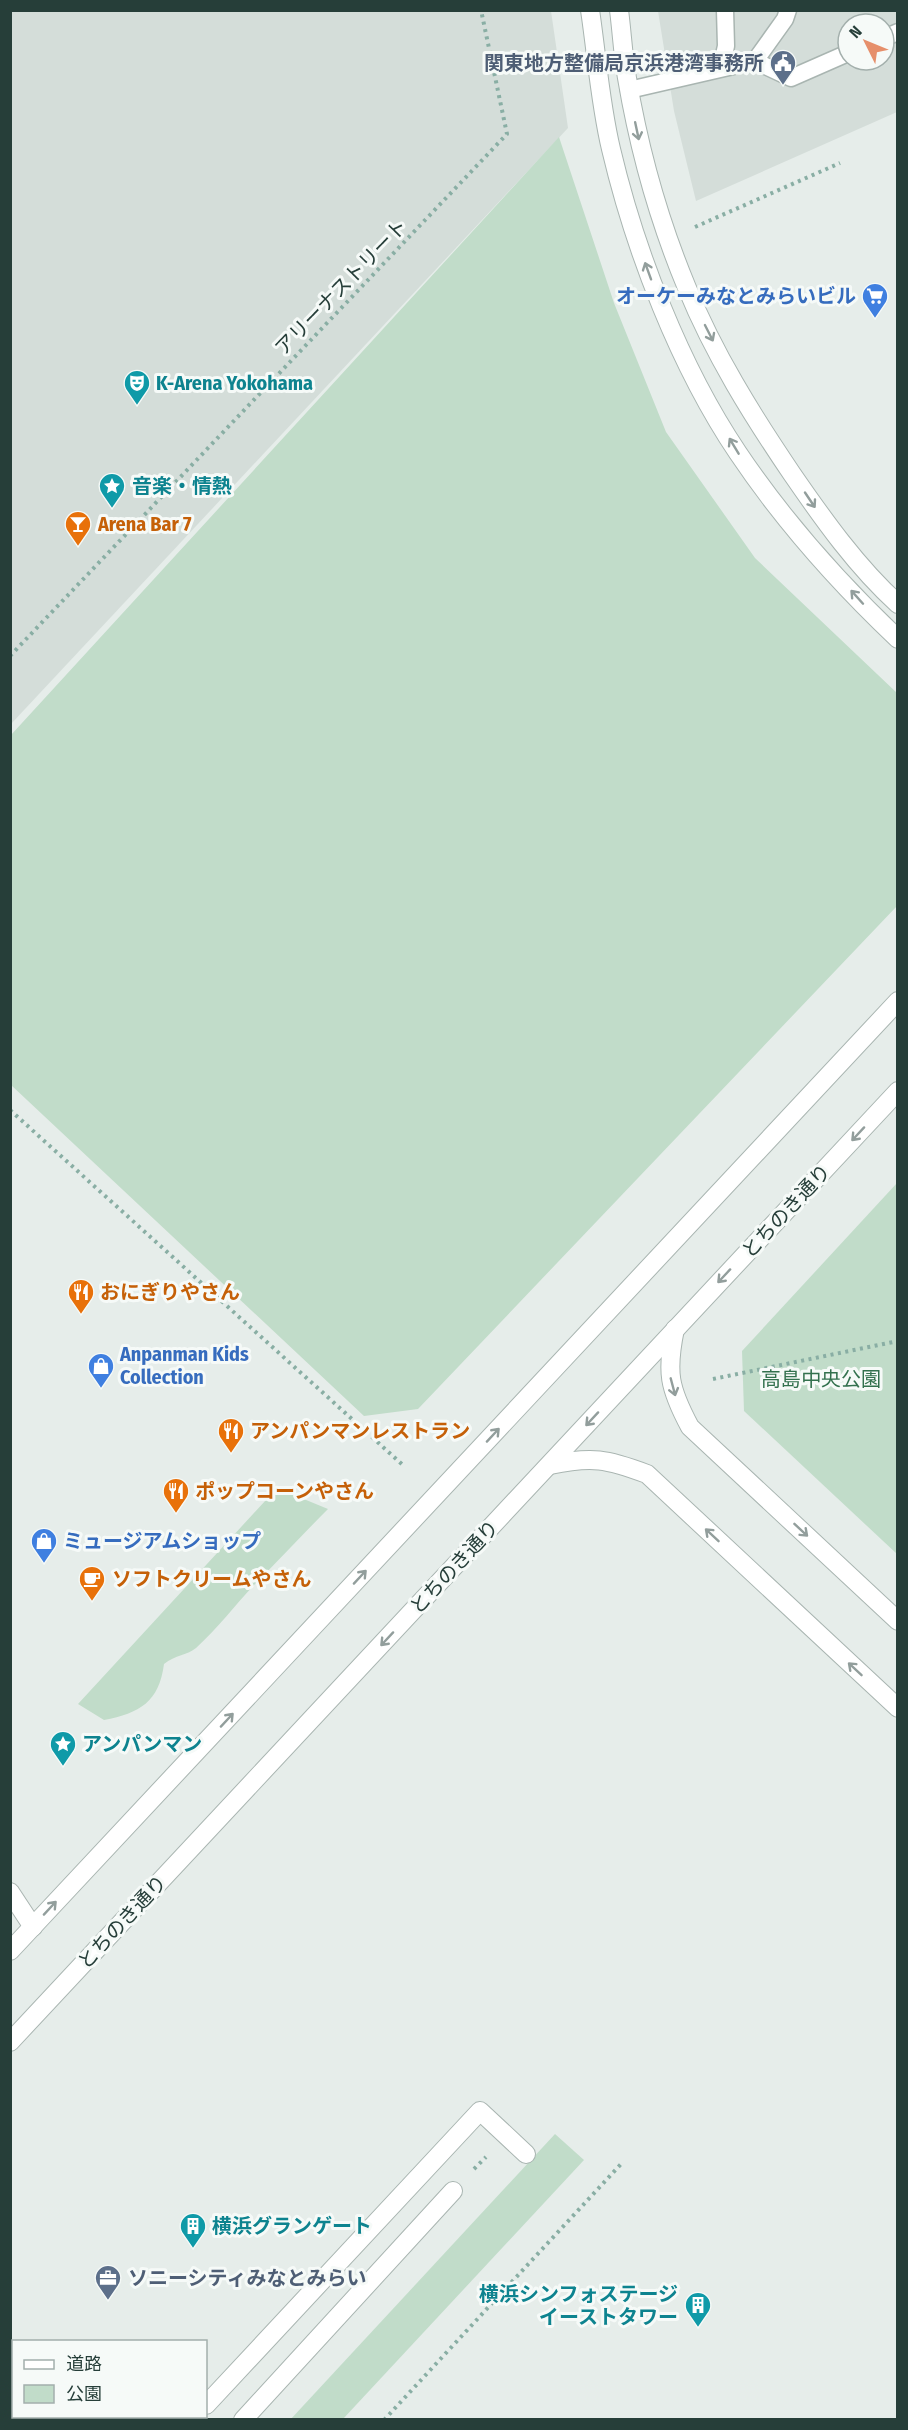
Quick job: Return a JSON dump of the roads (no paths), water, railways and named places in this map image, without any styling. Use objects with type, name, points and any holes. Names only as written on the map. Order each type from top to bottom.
[{"type":"street","points":[[590,10],[599,92],[610,148],[630,222],[658,298],[698,385],[737,453],[791,524],[897,639]]},
{"type":"street","points":[[619,10],[629,90],[639,139],[657,206],[683,278],[732,379],[762,429],[822,518],[884,592],[897,604]]},
{"type":"street","points":[[10,1951],[897,1001]]},
{"type":"street","name":"とちのき通り","points":[[10,2042],[897,1091]]},
{"type":"street","points":[[675,1329],[669,1372],[678,1404],[690,1427],[897,1621]]},
{"type":"street","points":[[550,1465],[577,1459],[603,1460],[647,1474],[897,1708]]},
{"type":"street","points":[[10,1893],[33,1927]]},
{"type":"street","points":[[10,1914],[33,1927]]},
{"type":"street","points":[[207,2404],[480,2111],[503,2139],[526,2154]]},
{"type":"street","points":[[243,2420],[453,2192]]},
{"type":"lane","points":[[721,68],[726,46],[725,10]]},
{"type":"lane","points":[[755,61],[785,20],[788,10]]},
{"type":"lane","points":[[629,90],[755,61],[790,78],[836,58]]},
{"type":"place","name":"関東地方整備局京浜港湾事務所","points":[[783,86]]},
{"type":"place","name":"オーケーみなとみらいビル","points":[[875,319]]},
{"type":"place","name":"K-Arena Yokohama","points":[[137,406]]},
{"type":"place","name":"音楽・情熱","points":[[112,509]]},
{"type":"place","name":"Arena Bar 7","points":[[78,547]]},
{"type":"place","name":"おにぎりやさん","points":[[81,1315]]},
{"type":"place","name":"Anpanman Kids Collection","points":[[101,1389]]},
{"type":"place","name":"アンパンマンレストラン","points":[[231,1454]]},
{"type":"place","name":"ポップコーンやさん","points":[[176,1514]]},
{"type":"place","name":"ミュージアムショップ","points":[[44,1564]]},
{"type":"place","name":"ソフトクリームやさん","points":[[92,1602]]},
{"type":"place","name":"アンパンマン","points":[[63,1767]]},
{"type":"place","name":"横浜グランゲート","points":[[193,2249]]},
{"type":"place","name":"ソニーシティみなとみらい","points":[[108,2301]]},
{"type":"place","name":"横浜シンフォステージ イーストタワー","points":[[698,2328]]},
{"type":"park label","name":"高島中央公園","points":[[821,1379]]}]
